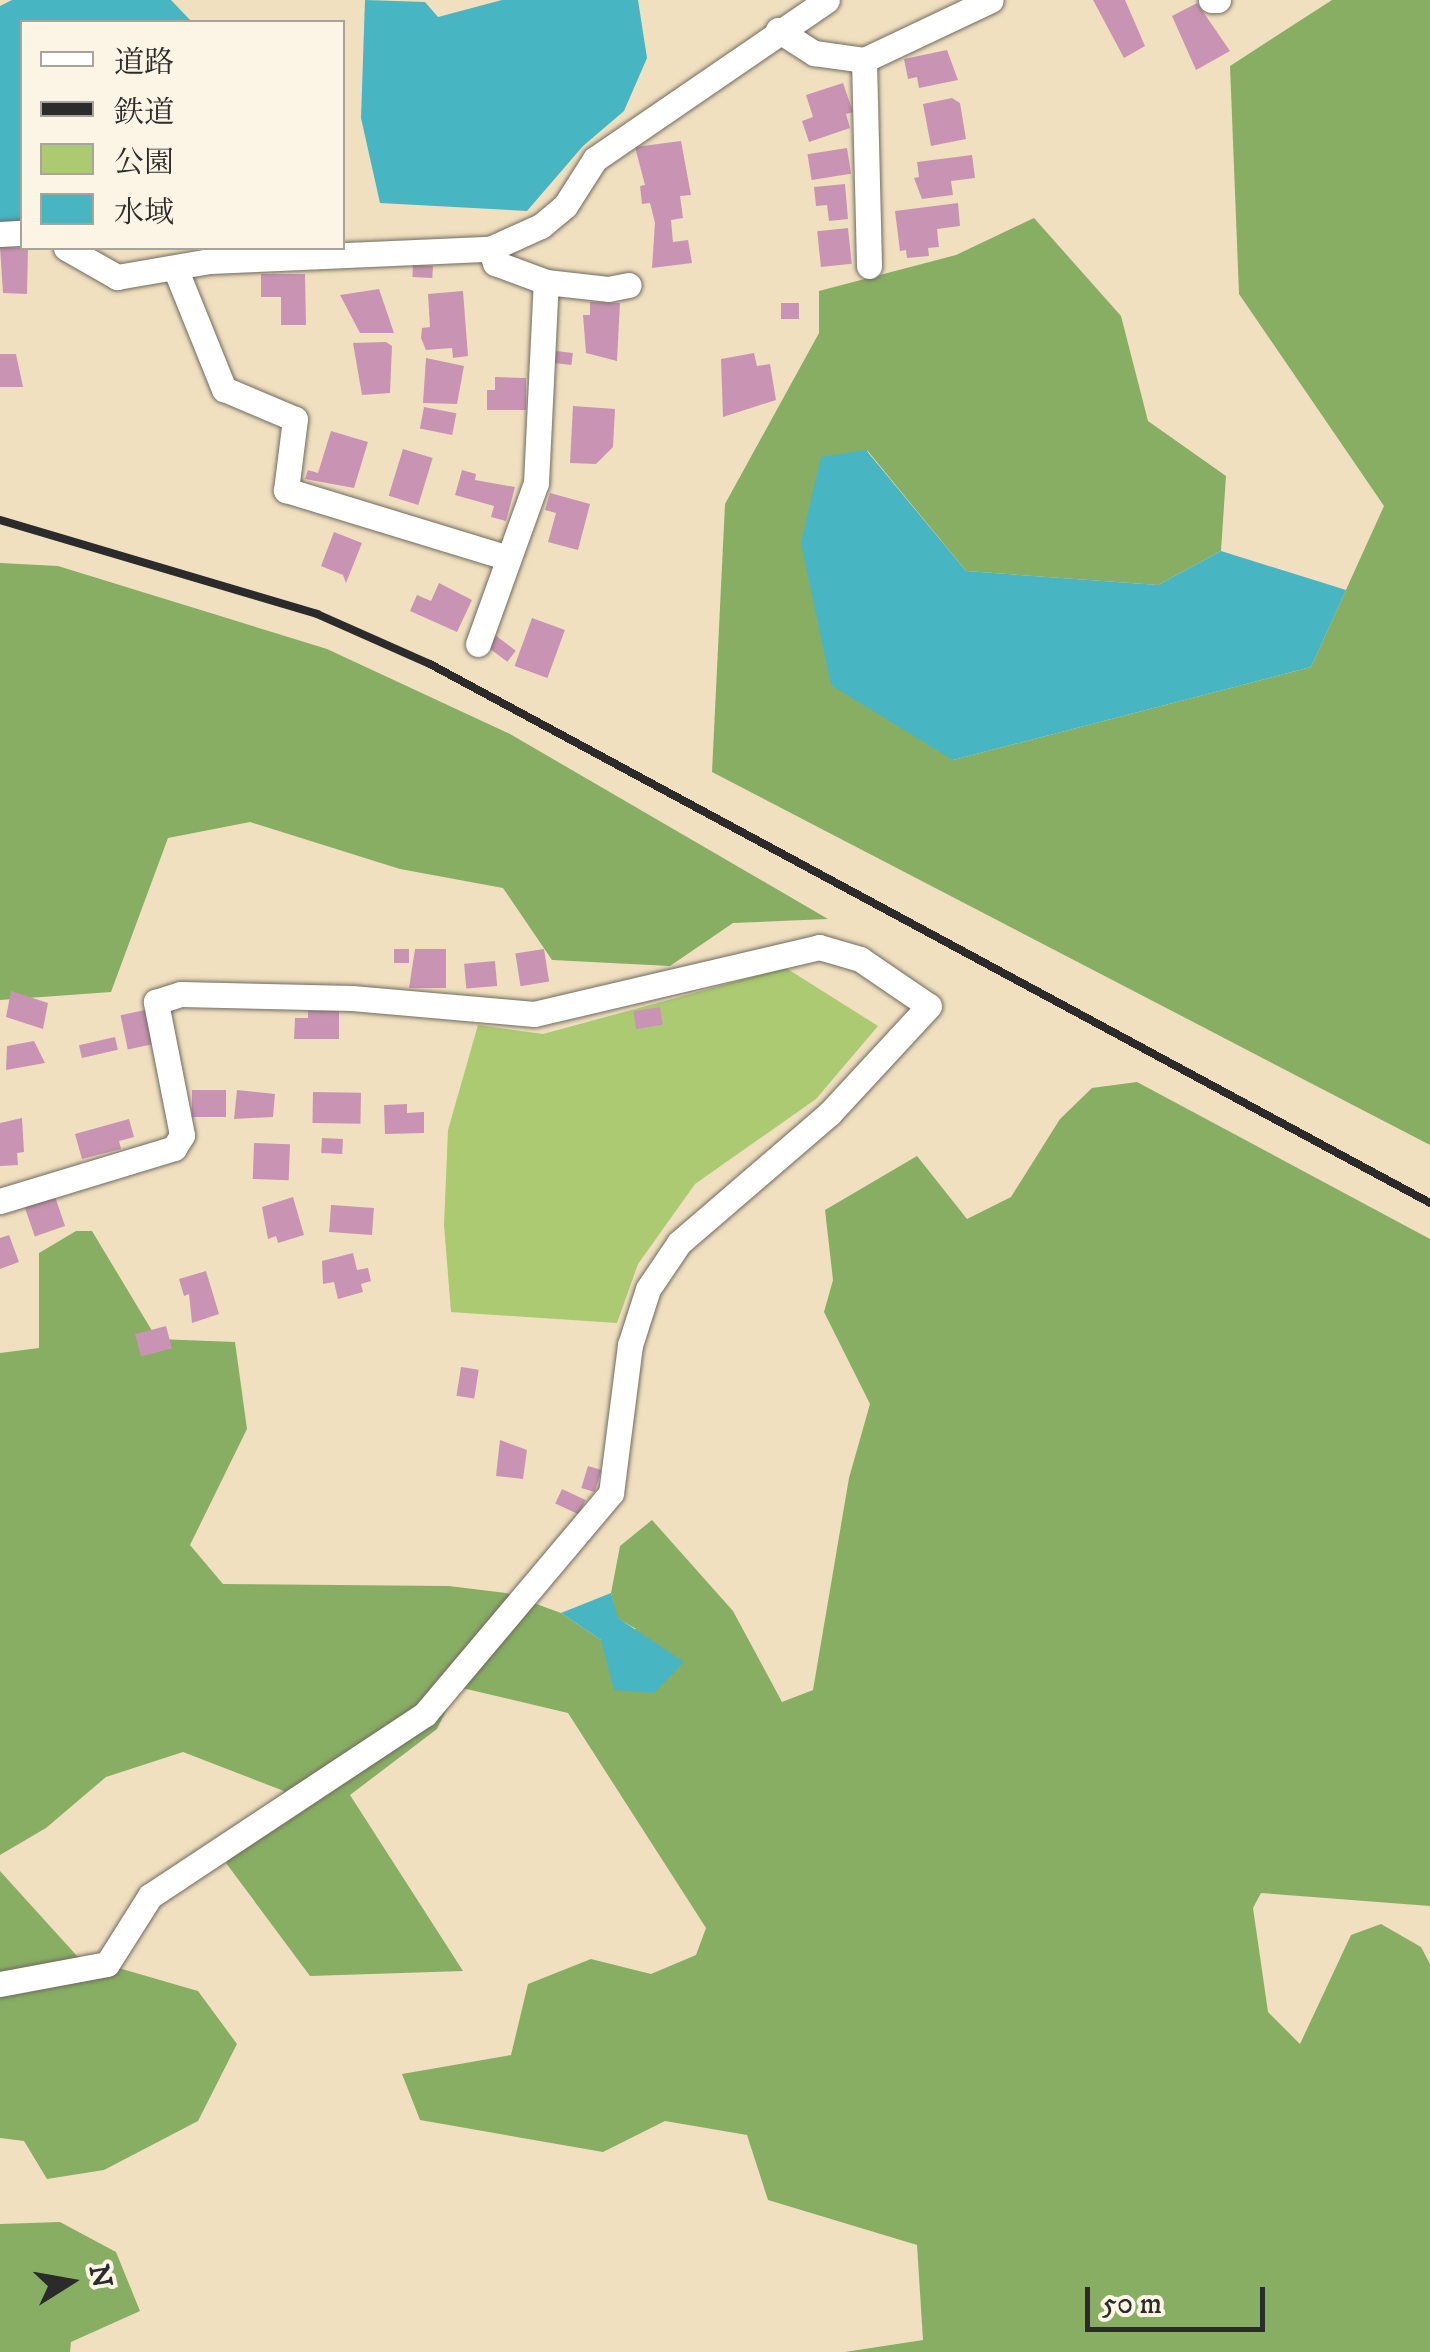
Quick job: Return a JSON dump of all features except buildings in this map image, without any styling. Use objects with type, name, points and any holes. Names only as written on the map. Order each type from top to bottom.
[{"type":"street","points":[[70,250],[117,276],[210,261],[490,248],[541,226],[565,206],[595,159],[827,0]]},
{"type":"street","points":[[778,30],[814,52],[864,60],[991,0]]},
{"type":"street","points":[[864,60],[869,266]]},
{"type":"street","points":[[490,248],[496,263],[546,282],[608,290],[629,285]]},
{"type":"street","points":[[175,268],[224,389],[294,419],[286,490],[505,557]]},
{"type":"street","points":[[478,644],[505,557],[536,483],[542,444],[546,282]]},
{"type":"street","points":[[0,1202],[174,1148],[182,1135],[156,1002],[181,994],[352,998],[534,1014],[819,947],[860,959],[928,1006],[830,1113],[678,1243],[648,1289],[630,1345],[612,1493],[425,1714],[150,1896],[107,1964],[0,1984]]},
{"type":"green space","points":[[1332,0],[1430,0],[1430,1145],[712,772],[725,504],[819,333],[819,291],[956,255],[1034,218],[1121,316],[1148,421],[1226,476],[1221,551],[1158,585],[966,571],[867,450],[953,760],[1311,667],[1384,506],[1239,294],[1230,66]]},
{"type":"green space","points":[[0,563],[58,566],[327,649],[510,734],[828,919],[733,923],[670,966],[552,960],[503,888],[400,869],[250,822],[168,838],[111,992],[0,1000]]},
{"type":"green space","points":[[786,968],[878,1026],[816,1099],[695,1184],[638,1264],[617,1323],[451,1312],[444,1225],[448,1130],[478,1025],[543,1034]]},
{"type":"green space","points":[[1137,1082],[1430,1239],[1430,1906],[1261,1893],[1253,1908],[1268,2012],[1300,2044],[1351,1935],[1381,1924],[1421,1947],[1430,1964],[1430,2352],[845,2352],[923,2340],[917,2245],[768,2200],[747,2135],[665,2121],[603,2152],[420,2120],[402,2074],[511,2055],[528,1984],[591,1959],[651,1974],[696,1955],[706,1928],[568,1713],[458,1687],[437,1729],[350,1795],[463,1971],[310,1976],[226,1863],[284,1791],[183,1752],[106,1777],[46,1828],[0,1855],[0,1353],[39,1348],[39,1253],[76,1231],[92,1231],[157,1339],[235,1342],[247,1429],[190,1545],[223,1584],[449,1586],[506,1593],[561,1613],[601,1640],[636,1629],[617,1618],[611,1593],[620,1546],[652,1520],[733,1611],[782,1702],[813,1690],[849,1478],[870,1404],[824,1312],[833,1280],[825,1210],[917,1156],[967,1219],[1011,1197],[1060,1119],[1092,1088]]},
{"type":"green space","points":[[0,1871],[77,1956],[198,1991],[237,2044],[198,2121],[104,2170],[47,2179],[24,2141],[0,2138]]},
{"type":"green space","points":[[60,2222],[116,2252],[140,2311],[71,2342],[70,2352],[0,2352],[0,2224]]},
{"type":"water","points":[[12,0],[171,0],[190,20],[20,20],[20,224],[0,224],[0,6]]},
{"type":"water","points":[[365,0],[425,2],[438,17],[502,0],[638,0],[647,58],[624,111],[583,146],[527,211],[380,203],[361,118]]},
{"type":"water","points":[[866,450],[966,571],[1158,585],[1221,551],[1346,590],[1311,667],[953,760],[831,685],[801,543],[821,457]]},
{"type":"water","points":[[611,1593],[618,1618],[684,1662],[654,1693],[614,1690],[601,1640],[561,1613]]},
{"type":"railway","points":[[0,520],[317,614],[430,664],[1430,1203]]}]
